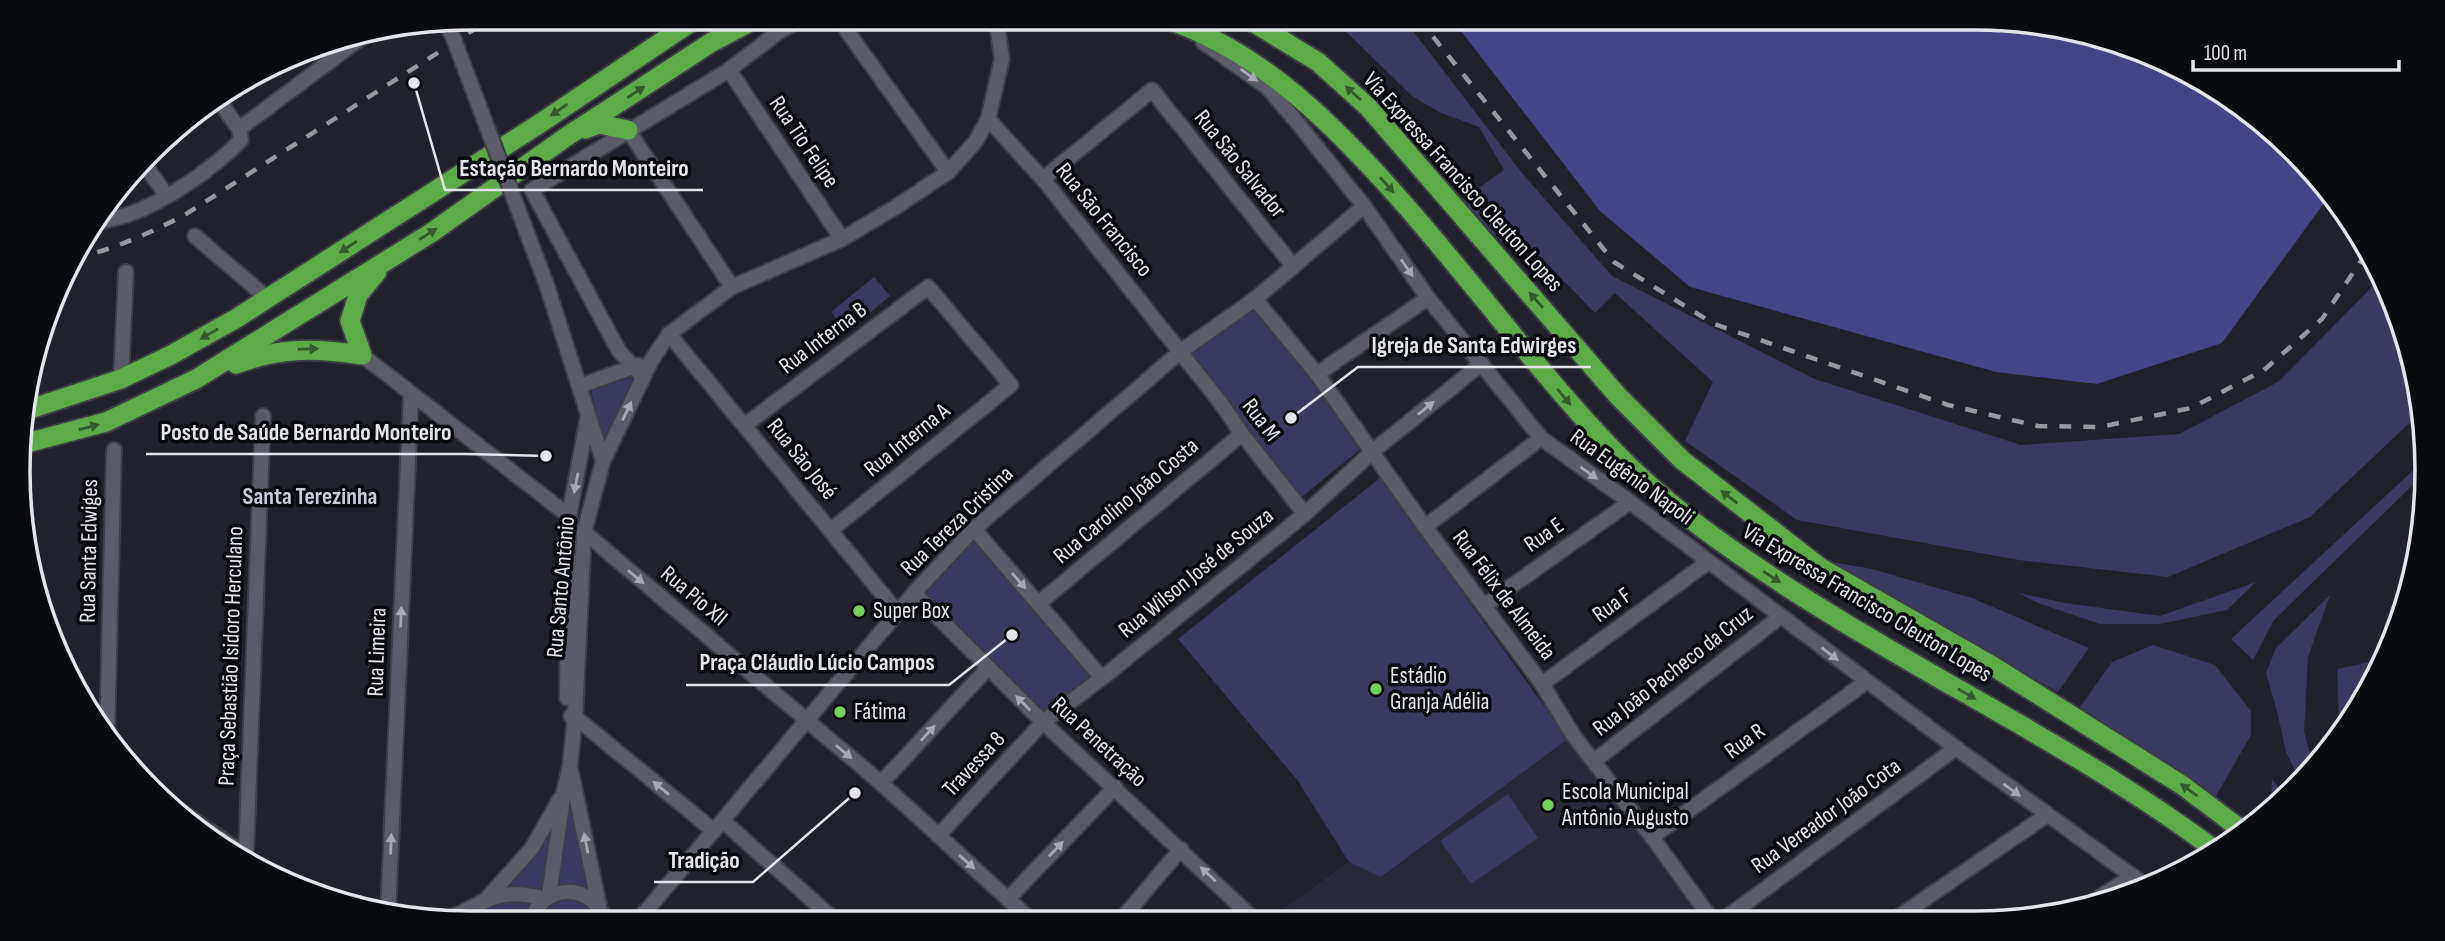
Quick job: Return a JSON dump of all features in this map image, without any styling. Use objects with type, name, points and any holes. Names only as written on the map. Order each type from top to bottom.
[{"type":"highway","points":[[35,408],[121,379],[171,355],[268,299],[679,30]]},
{"type":"highway","points":[[196,379],[430,233],[566,137],[734,30]]},
{"type":"highway","name":"Via Expressa Francisco Cleuton Lopes","points":[[1191,30],[1246,57],[1295,92],[1342,136],[1422,223],[1568,401],[1617,454],[1681,512],[1734,553],[1825,611],[2162,810],[2207,844]]},
{"type":"highway","name":"Via Expressa Francisco Cleuton Lopes","points":[[1265,30],[1318,62],[1368,107],[1618,396],[1682,460],[1821,568],[2070,715],[2182,785],[2235,825]]},
{"type":"highway","points":[[566,137],[600,124],[628,130]]},
{"type":"highway","points":[[31,442],[106,422],[196,379],[260,355],[283,350],[321,349],[362,355],[350,321],[358,295],[394,254]]},
{"type":"street","points":[[638,372],[620,351],[532,190],[729,70],[782,30]]},
{"type":"street","points":[[580,386],[638,372],[651,361],[669,334],[732,287],[842,239],[948,172],[976,141],[988,119],[1002,59],[998,30]]},
{"type":"street","name":"Rua Eugênio Napoli","points":[[1184,30],[1266,88],[1364,206],[1428,298],[1541,438],[1630,502],[1866,682],[2138,880]]},
{"type":"street","name":"Rua Santo Antônio","points":[[450,31],[547,286],[603,461],[584,533],[571,717]]},
{"type":"street","points":[[847,32],[948,172]]},
{"type":"street","points":[[239,130],[349,47]]},
{"type":"street","name":"Rua Tio Felipe","points":[[729,70],[842,239]]},
{"type":"street","name":"Rua São Salvador","points":[[1043,179],[1152,90],[1293,266]]},
{"type":"street","points":[[108,220],[129,215],[167,196],[225,157],[241,140],[239,130],[223,106]]},
{"type":"street","name":"Rua São Francisco","points":[[988,119],[1043,179],[1180,352]]},
{"type":"street","points":[[628,130],[732,287]]},
{"type":"street","points":[[148,170],[167,196]]},
{"type":"street","name":"Rua Tereza Cristina","points":[[646,911],[914,593],[974,529],[1180,352],[1255,299],[1364,206]]},
{"type":"street","points":[[195,236],[268,299]]},
{"type":"street","points":[[121,379],[126,272]]},
{"type":"street","name":"Rua Interna B","points":[[745,425],[928,287],[1011,385]]},
{"type":"street","points":[[1317,374],[1428,298]]},
{"type":"street","name":"Rua Félix de Almeida","points":[[1255,299],[1317,374],[1425,527],[1542,684],[1573,735],[1705,911]]},
{"type":"street","name":"Rua São José","points":[[669,334],[898,613]]},
{"type":"street","name":"Rua M","points":[[1180,352],[1305,514]]},
{"type":"street","points":[[362,355],[569,516]]},
{"type":"street","name":"Rua Wilson José de Souza","points":[[1043,722],[1102,678],[1305,514],[1373,451],[1481,364]]},
{"type":"street","points":[[603,461],[638,372]]},
{"type":"street","name":"Rua Interna A","points":[[831,530],[1011,385]]},
{"type":"street","name":"Rua Limeira","points":[[388,903],[411,393]]},
{"type":"street","name":"Praça Sebastião Isidoro Herculano","points":[[245,849],[263,416]]},
{"type":"street","name":"Rua Santo Antônio","points":[[547,897],[570,765],[569,516],[589,416]]},
{"type":"street","name":"Rua Carolino João Costa","points":[[1039,603],[1242,434]]},
{"type":"street","points":[[1425,527],[1541,438]]},
{"type":"street","name":"Rua Santa Edwiges","points":[[107,720],[114,450]]},
{"type":"street","name":"Rua E","points":[[1485,605],[1630,502]]},
{"type":"street","points":[[974,529],[1102,678]]},
{"type":"street","name":"Rua Pio XII","points":[[584,533],[881,783],[1022,911]]},
{"type":"street","name":"Rua F","points":[[1542,684],[1709,562]]},
{"type":"street","name":"Rua Penetração","points":[[914,593],[1043,722],[1181,849],[1237,911]]},
{"type":"street","name":"Rua João Pacheco da Cruz","points":[[1594,761],[1781,616]]},
{"type":"street","points":[[881,783],[988,668]]},
{"type":"street","name":"Rua R","points":[[1652,837],[1866,682]]},
{"type":"street","points":[[571,717],[718,826],[823,911]]},
{"type":"street","name":"Travessa 8","points":[[938,836],[1043,722]]},
{"type":"street","name":"Rua Vereador João Cota","points":[[1741,911],[1956,748]]},
{"type":"street","name":"Rua Santo Antônio","points":[[570,765],[603,911]]},
{"type":"street","points":[[1009,899],[1115,787]]},
{"type":"street","points":[[485,901],[532,848],[564,791]]},
{"type":"street","points":[[1907,911],[2047,815]]},
{"type":"street","points":[[1128,911],[1181,849]]},
{"type":"street","points":[[2113,889],[2133,876]]},
{"type":"street","points":[[465,911],[498,894],[510,892],[547,897],[566,892],[588,898],[599,911]]},
{"type":"street","points":[[535,911],[547,897]]},
{"type":"shaded area","points":[[1344,30],[1412,30],[1522,173],[1612,276],[1815,379],[2021,445],[2179,434],[2278,382],[2373,283],[2400,356],[2412,421],[2310,517],[2168,577],[2019,560],[1797,520],[1685,441],[1713,382],[1615,293],[1595,313],[1515,231],[1503,243],[1460,201],[1504,170],[1479,127],[1439,112],[1412,96]]},
{"type":"shaded area","points":[[1460,30],[1974,30],[2060,38],[2143,63],[2195,89],[2265,139],[2324,203],[2222,343],[2097,384],[1996,372],[1690,287],[1600,211]]},
{"type":"shaded area","points":[[874,277],[890,296],[847,332],[831,312]]},
{"type":"shaded area","points":[[1241,305],[1261,310],[1362,448],[1299,499],[1186,346]]},
{"type":"shaded area","points":[[633,377],[604,447],[591,390]]},
{"type":"shaded area","points":[[2415,469],[2415,483],[2274,620],[2253,660],[2231,639]]},
{"type":"shaded area","name":"Estádio Granja Adélia","points":[[1380,478],[1568,739],[1381,877],[1349,862],[1298,781],[1178,639]]},
{"type":"shaded area","points":[[976,538],[1094,673],[1044,715],[924,595]]},
{"type":"shaded area","points":[[1826,561],[1872,569],[1972,598],[2089,648],[2058,692]]},
{"type":"shaded area","points":[[2256,582],[2227,610],[2160,624],[2100,624],[2038,603],[2019,593],[2065,603],[2160,616]]},
{"type":"shaded area","points":[[2330,595],[2308,657],[2304,731],[2310,756],[2296,772],[2286,752],[2266,673],[2276,648]]},
{"type":"shaded area","points":[[2153,645],[2215,665],[2251,711],[2251,735],[2216,796],[2080,707],[2112,662]]},
{"type":"shaded area","points":[[2372,662],[2339,718],[2339,717],[2337,669]]},
{"type":"shaded area","name":"Escola Municipal Antônio Augusto","points":[[1570,738],[1694,911],[1280,911],[1349,862],[1382,877]]},
{"type":"shaded area","points":[[573,767],[609,908],[612,911],[458,911],[489,902],[533,850]]},
{"type":"shaded area","points":[[2272,779],[2279,789],[2271,796]]},
{"type":"shaded area","points":[[1508,794],[1538,838],[1471,884],[1440,841]]},
{"type":"railway","points":[[86,255],[130,241],[183,216],[473,30]]},
{"type":"railway","points":[[1428,30],[1614,262],[1714,324],[1948,405],[2038,426],[2100,427],[2191,408],[2264,370],[2322,319],[2361,260]]},
{"type":"place","name":"Estação Bernardo Monteiro","points":[[414,83]]},
{"type":"place","name":"Igreja de Santa Edwirges","points":[[1291,418]]},
{"type":"place","name":"Posto de Saúde Bernardo Monteiro","points":[[546,456]]},
{"type":"place","name":"Super Box","points":[[859,611]]},
{"type":"place","name":"Praça Cláudio Lúcio Campos","points":[[1012,635]]},
{"type":"place","name":"Estádio Granja Adélia","points":[[1376,689]]},
{"type":"place","name":"Fátima","points":[[840,712]]},
{"type":"place","name":"Tradição","points":[[855,793]]},
{"type":"place","name":"Escola Municipal Antônio Augusto","points":[[1548,805]]},
{"type":"district","name":"Santa Terezinha","points":[[310,496]]}]
